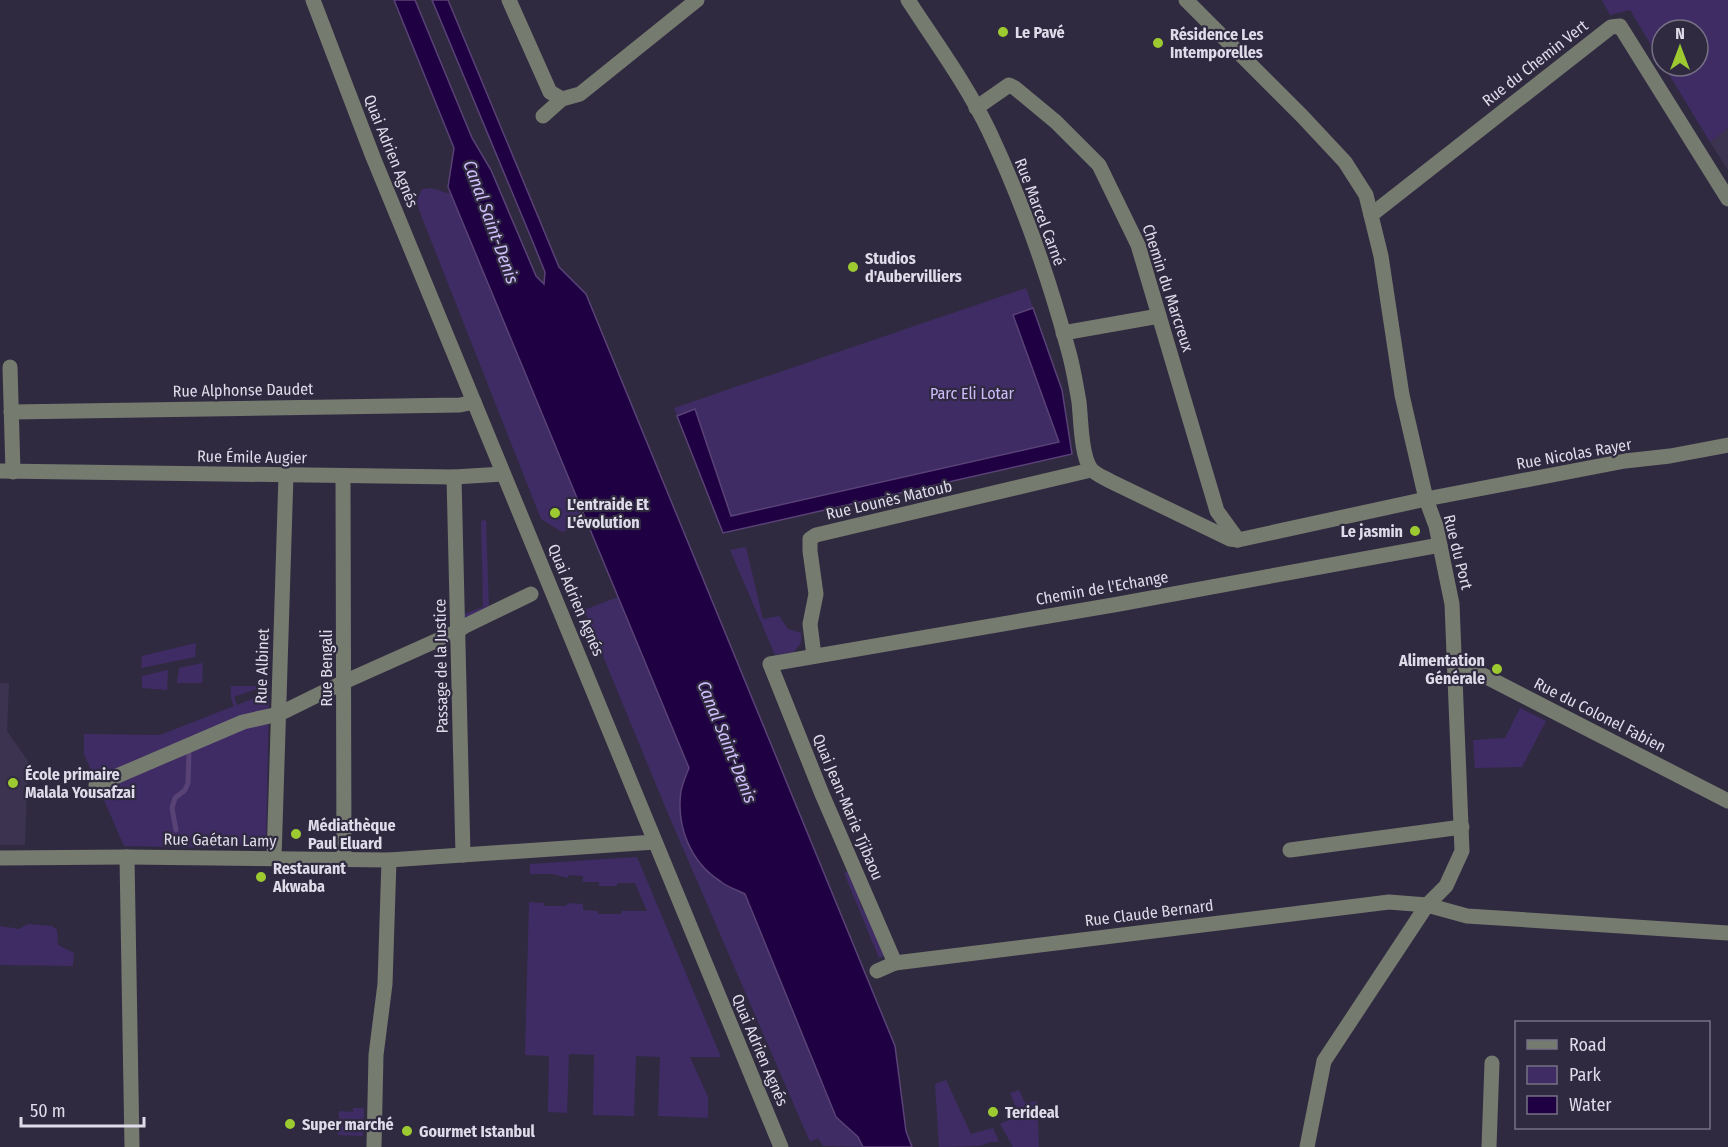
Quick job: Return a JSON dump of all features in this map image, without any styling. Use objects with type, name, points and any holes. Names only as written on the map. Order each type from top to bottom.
[{"type":"street","name":"Quai Adrien Agnés","points":[[313,0],[503,474],[554,592],[781,1147]]},
{"type":"street","points":[[509,0],[550,92],[562,99]]},
{"type":"street","points":[[543,116],[562,99],[580,94],[697,0]]},
{"type":"street","name":"Rue Marcel Carné","points":[[908,0],[989,131],[1018,198],[1064,333],[1079,400],[1089,464]]},
{"type":"street","name":"Rue du Port","points":[[1186,0],[1345,162],[1366,195],[1381,256],[1402,395],[1426,499],[1440,545],[1452,603],[1462,851],[1446,886],[1427,905],[1324,1061],[1307,1147]]},
{"type":"street","name":"Rue du Chemin Vert","points":[[1371,215],[1611,27],[1620,26],[1728,199]]},
{"type":"street","name":"Chemin du Marcreux","points":[[976,108],[1009,85],[1016,88],[1056,122],[1099,165],[1138,245],[1217,511],[1234,539]]},
{"type":"street","points":[[1064,333],[1159,316]]},
{"type":"street","points":[[6,471],[11,412],[10,367]]},
{"type":"street","name":"Rue Alphonse Daudet","points":[[11,412],[460,405],[474,402]]},
{"type":"street","name":"Rue Nicolas Rayer","points":[[1426,499],[1625,461],[1670,456],[1728,445]]},
{"type":"street","points":[[1089,464],[1110,481],[1234,539],[1426,499]]},
{"type":"street","name":"Rue Lounès Matoub","points":[[814,656],[810,624],[816,594],[810,539],[816,535],[1089,464]]},
{"type":"street","name":"Rue Émile Augier","points":[[6,471],[454,477],[503,474]]},
{"type":"street","name":"Rue Albinet","points":[[274,859],[286,475]]},
{"type":"street","name":"Rue Bengali","points":[[343,476],[344,860]]},
{"type":"street","name":"Passage de la Justice","points":[[454,477],[464,855]]},
{"type":"street","name":"Chemin de l'Echange","points":[[770,664],[1440,545]]},
{"type":"street","points":[[96,785],[243,722],[279,714],[344,681],[458,631],[531,594]]},
{"type":"street","name":"Quai Jean-Marie Tjibaou","points":[[770,664],[822,794],[895,963]]},
{"type":"street","name":"Rue du Colonel Fabien","points":[[1454,666],[1473,670],[1728,801]]},
{"type":"street","points":[[1290,850],[1462,827]]},
{"type":"street","name":"Rue Gaétan Lamy","points":[[0,858],[389,860],[655,842]]},
{"type":"street","points":[[128,857],[132,1147]]},
{"type":"street","points":[[374,1147],[376,1055],[385,984],[389,860]]},
{"type":"street","name":"Rue Claude Bernard","points":[[877,971],[895,963],[1389,902],[1427,905],[1467,916],[1728,933]]},
{"type":"street","points":[[1489,1147],[1492,1063]]},
{"type":"shaded area","points":[[1728,128],[1728,170],[1710,142]]},
{"type":"shaded area","name":"École primaire Malala Yousafzai","points":[[0,683],[9,683],[7,731],[28,761],[25,845],[0,845]]},
{"type":"green space","points":[[1602,0],[1728,0],[1728,128],[1710,142],[1671,78],[1710,78],[1710,18],[1650,18],[1650,43],[1630,10],[1610,15]]},
{"type":"green space","points":[[431,188],[451,194],[587,522],[562,532],[541,519],[419,210],[417,200],[422,189]]},
{"type":"green space","name":"Parc Eli Lotar","points":[[1026,288],[1062,390],[1072,454],[723,533],[674,408]]},
{"type":"green space","points":[[486,520],[489,609],[465,619],[464,614],[483,607],[481,521]]},
{"type":"green space","points":[[746,547],[763,619],[779,616],[788,629],[801,633],[801,643],[794,652],[775,655],[730,550]]},
{"type":"green space","points":[[618,597],[689,768],[683,801],[688,844],[693,855],[709,872],[745,894],[836,1117],[859,1137],[863,1147],[823,1146],[818,1138],[810,1142],[669,816],[584,610]]},
{"type":"green space","points":[[196,643],[195,657],[141,668],[142,656]]},
{"type":"green space","points":[[203,663],[202,683],[177,683],[179,668]]},
{"type":"green space","points":[[168,670],[167,690],[142,688],[142,676]]},
{"type":"green space","points":[[231,686],[256,686],[256,689],[234,697],[237,705],[269,692],[266,845],[221,844],[221,848],[124,846],[84,754],[84,734],[160,735],[234,706]]},
{"type":"green space","points":[[1520,708],[1546,721],[1522,767],[1475,768],[1473,740],[1505,738]]},
{"type":"green space","points":[[637,857],[721,1057],[690,1057],[708,1097],[708,1118],[658,1116],[660,1057],[636,1056],[634,1116],[593,1115],[594,1055],[569,1054],[567,1113],[548,1112],[549,1056],[525,1055],[529,902],[544,903],[544,906],[567,906],[567,903],[583,904],[583,910],[598,911],[598,914],[647,911],[635,883],[599,886],[599,882],[583,882],[583,876],[568,875],[568,878],[552,874],[530,874],[530,864]]},
{"type":"green space","points":[[850,870],[862,900],[859,901],[863,910],[868,909],[885,956],[879,958],[844,873]]},
{"type":"green space","points":[[28,924],[52,926],[57,930],[58,945],[74,953],[73,966],[0,965],[0,926],[19,929]]},
{"type":"green space","points":[[946,1080],[971,1134],[993,1128],[999,1142],[979,1146],[939,1147],[935,1084]]},
{"type":"green space","points":[[1019,1090],[1025,1103],[1037,1101],[1039,1147],[1013,1147],[1000,1124],[1019,1115],[1010,1093]]},
{"type":"green space","points":[[353,1108],[364,1108],[363,1136],[338,1135],[339,1111],[353,1112]]},
{"type":"water","name":"Canal Saint-Denis","points":[[394,0],[415,0],[472,138],[491,170],[536,276],[544,284],[545,272],[432,0],[448,0],[559,267],[586,294],[895,1046],[906,1131],[912,1147],[863,1147],[858,1137],[836,1117],[745,894],[726,885],[710,873],[701,864],[687,842],[680,804],[681,791],[689,768],[448,187],[454,148]]},
{"type":"water","points":[[1033,308],[1062,390],[1072,454],[723,533],[677,416],[695,409],[731,516],[1059,442],[1013,315]]},
{"type":"waterway","points":[[176,830],[172,808],[175,798],[185,790],[188,783],[189,753]]},
{"type":"place","name":"Le Pavé","points":[[1003,32]]},
{"type":"place","name":"Résidence Les Intemporelles","points":[[1158,43]]},
{"type":"place","name":"Studios d'Aubervilliers","points":[[853,267]]},
{"type":"place","name":"L'entraide Et L'évolution","points":[[555,513]]},
{"type":"place","name":"Le jasmin","points":[[1415,531]]},
{"type":"place","name":"Alimentation Générale","points":[[1497,669]]},
{"type":"place","name":"École primaire Malala Yousafzai","points":[[13,783]]},
{"type":"place","name":"Médiathèque Paul Eluard","points":[[296,834]]},
{"type":"place","name":"Restaurant Akwaba","points":[[261,877]]},
{"type":"place","name":"Terideal","points":[[993,1112]]},
{"type":"place","name":"Super marché","points":[[290,1124]]},
{"type":"place","name":"Gourmet Istanbul","points":[[407,1131]]}]
